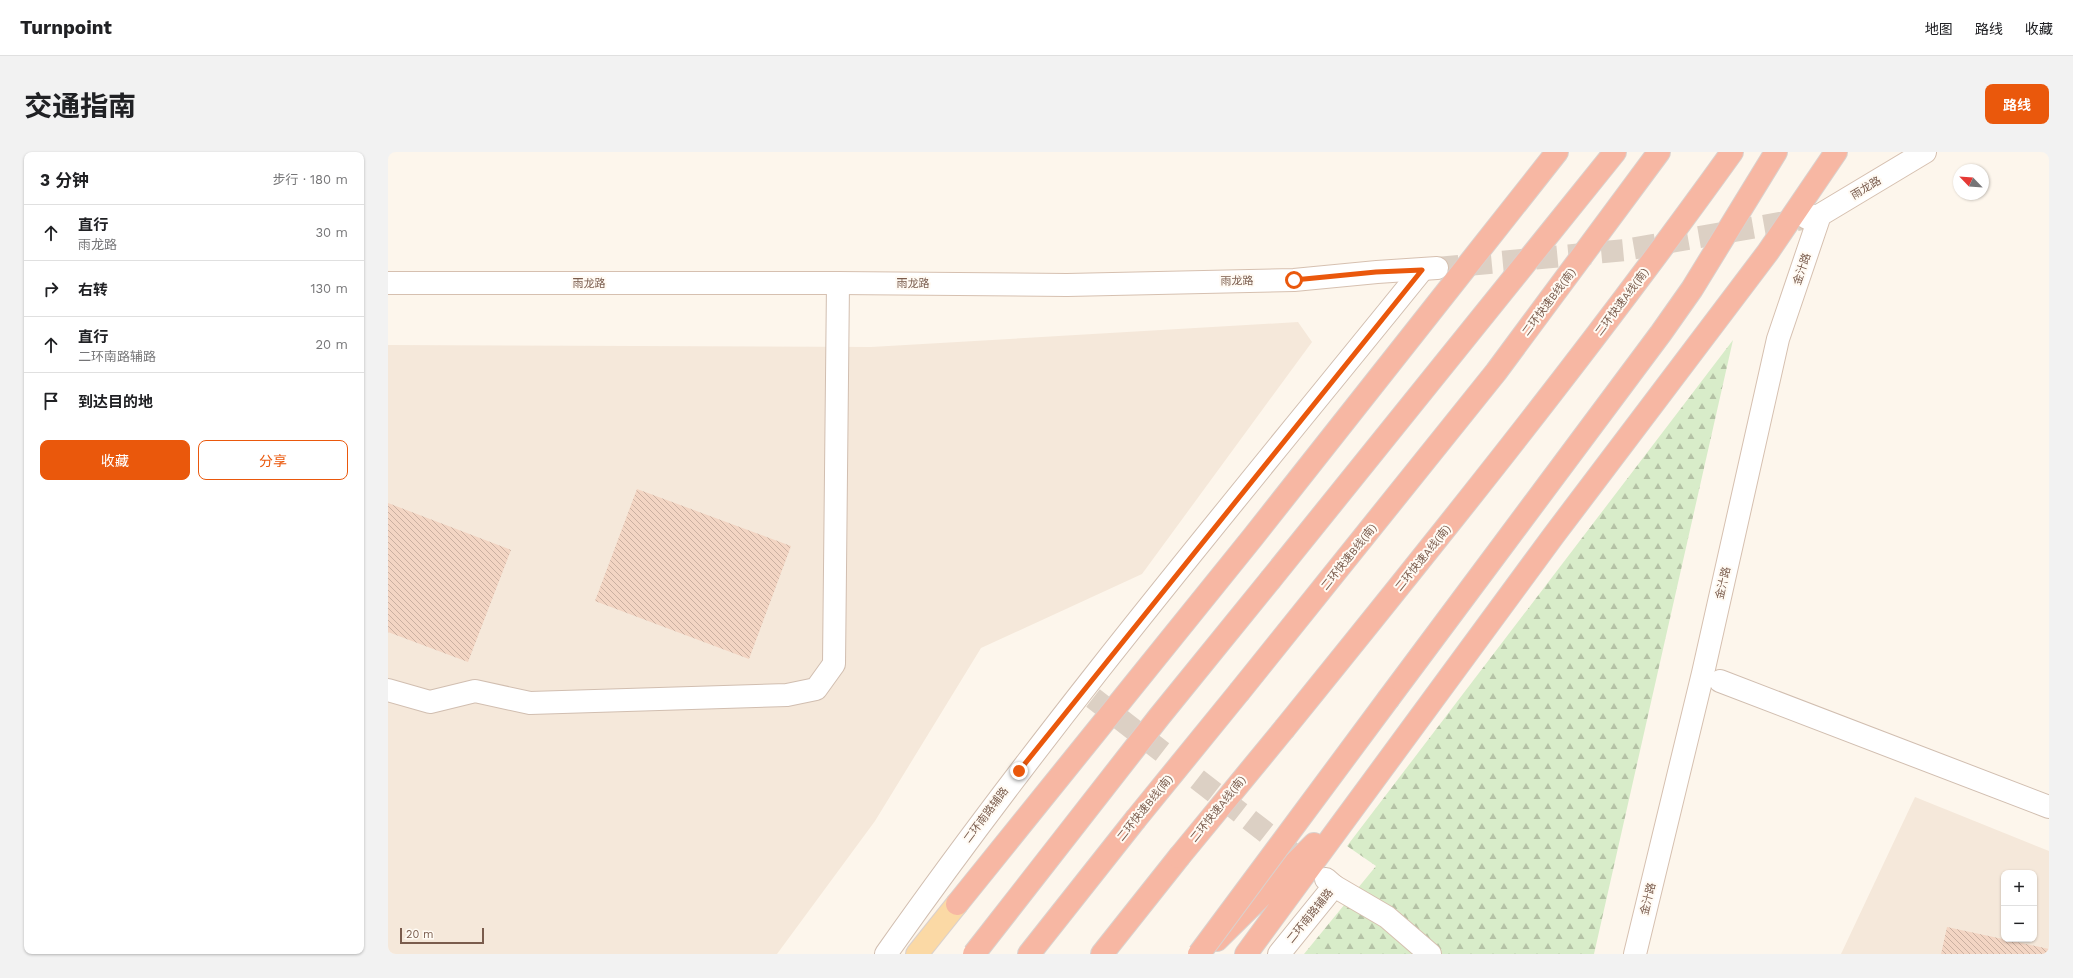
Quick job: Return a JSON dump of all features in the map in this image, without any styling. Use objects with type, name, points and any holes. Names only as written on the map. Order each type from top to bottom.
[{"type":"highway","points":[[957,904],[1262,525],[1557,152]]},
{"type":"highway","points":[[974,954],[1159,717],[1615,152]]},
{"type":"highway","name":"二环快速B线(南)","points":[[1029,954],[1496,372],[1659,152]]},
{"type":"highway","name":"二环快速A线(南)","points":[[1102,954],[1534,418],[1627,296],[1732,152]]},
{"type":"highway","points":[[1200,954],[1661,333],[1692,289],[1776,152]]},
{"type":"highway","points":[[1246,954],[1419,721],[1554,535],[1756,268],[1836,152]]},
{"type":"highway","points":[[1200,954],[1289,870],[1336,821],[1380,771],[1419,721]]},
{"type":"main road","points":[[918,954],[957,904]]},
{"type":"street","name":"雨龙路","points":[[1813,217],[1925,152]]},
{"type":"street","name":"金汁路","points":[[1635,954],[1703,673],[1778,339],[1813,217]]},
{"type":"street","name":"雨龙路","points":[[388,283],[1067,284],[1294,280],[1376,272],[1430,269]]},
{"type":"street","name":"二环南路辅路","points":[[886,954],[968,840],[1088,694],[1430,269]]},
{"type":"street","points":[[388,690],[430,702],[475,691],[530,703],[787,695],[816,689],[834,664],[838,283]]},
{"type":"street","points":[[1720,681],[2049,807]]},
{"type":"street","name":"二环南路辅路","points":[[1279,954],[1330,883],[1387,917],[1430,954]]},
{"type":"shaded area","points":[[1298,322],[1312,342],[1142,574],[981,648],[875,821],[777,954],[388,954],[388,345],[871,347]]},
{"type":"shaded area","points":[[1915,797],[2049,851],[2049,954],[1841,954]]},
{"type":"green space","points":[[1733,340],[1594,954],[1304,954],[1376,866],[1347,846]]},
{"type":"building","points":[[637,489],[791,546],[749,659],[595,601]]},
{"type":"building","points":[[388,503],[511,550],[468,662],[388,632]]},
{"type":"building","points":[[1947,927],[2001,939],[2001,942],[2017,942],[2049,949],[2049,954],[1941,954]]},
{"type":"tunnel","points":[[1437,268],[1625,250],[1803,219]]},
{"type":"tunnel","points":[[1093,698],[1314,870]]},
{"type":"route","points":[[1019,771],[1422,270],[1376,272],[1294,280]]}]
